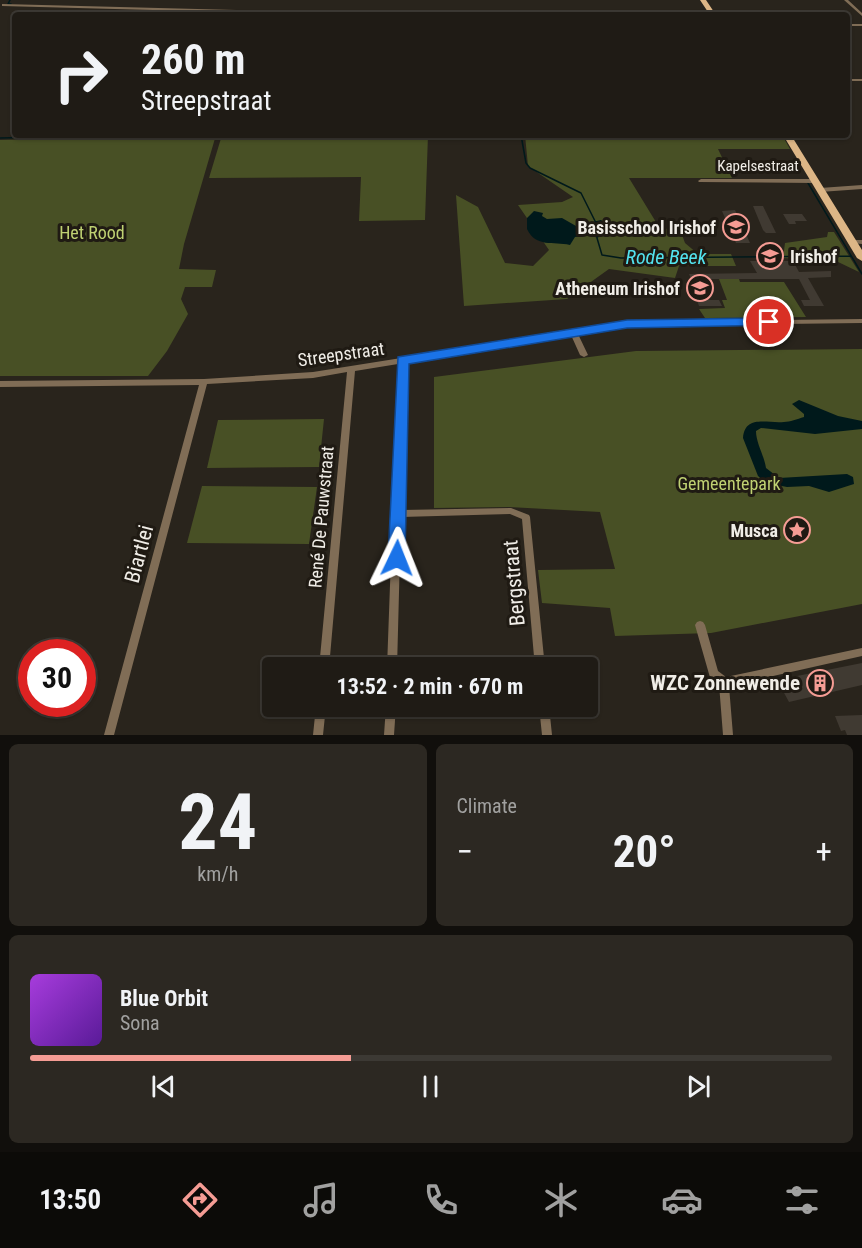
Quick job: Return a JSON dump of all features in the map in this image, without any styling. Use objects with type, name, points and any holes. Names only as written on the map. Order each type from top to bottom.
[{"type":"main road","name":"Kapelsestraat","points":[[788,138],[857,242],[862,258]]},
{"type":"street","points":[[2,7],[8,0]]},
{"type":"street","points":[[846,0],[862,15]]},
{"type":"street","points":[[2,7],[246,12]]},
{"type":"street","name":"Kapelsestraat","points":[[701,181],[818,185]]},
{"type":"street","points":[[818,185],[862,187]]},
{"type":"street","name":"Streepstraat","points":[[0,384],[139,383],[313,375],[633,323],[862,321]]},
{"type":"street","points":[[573,332],[584,355]]},
{"type":"street","points":[[392,657],[402,361]]},
{"type":"street","name":"René De Pauwstraat","points":[[325,657],[351,369]]},
{"type":"street","name":"Biartlei","points":[[109,735],[204,381]]},
{"type":"street","name":"Bergstraat","points":[[398,514],[511,511],[523,515],[527,521],[530,541],[539,657]]},
{"type":"street","points":[[700,625],[714,674],[724,682],[728,735]]},
{"type":"street","points":[[724,682],[862,652]]},
{"type":"street","points":[[318,735],[320,717]]},
{"type":"street","points":[[389,735],[390,717]]},
{"type":"street","points":[[545,717],[547,735]]},
{"type":"green space","name":"Het Rood","points":[[215,138],[184,244],[179,269],[216,270],[212,287],[185,287],[181,299],[188,314],[167,351],[148,376],[0,376],[0,140]]},
{"type":"green space","points":[[221,138],[428,138],[425,220],[359,221],[361,177],[209,178]]},
{"type":"green space","points":[[525,138],[784,138],[790,149],[718,149],[732,178],[629,178],[659,227],[681,232],[685,243],[698,254],[731,254],[736,266],[679,266],[675,278],[609,269],[567,299],[464,306],[456,195],[478,207],[505,263],[533,266],[549,250],[518,205],[562,202],[573,197],[528,166]]},
{"type":"green space","points":[[828,232],[834,232],[859,272],[836,261],[783,258],[785,243],[827,237]]},
{"type":"green space","points":[[719,279],[739,279],[740,282],[784,282],[806,317],[705,318],[699,309],[725,308],[722,300],[727,300]]},
{"type":"green space","name":"Gemeentepark","points":[[862,349],[862,604],[711,633],[615,636],[610,608],[542,603],[538,570],[615,569],[600,512],[509,507],[434,508],[434,377],[636,351]]},
{"type":"green space","points":[[324,419],[319,467],[207,468],[218,420]]},
{"type":"green space","points":[[202,486],[317,487],[309,544],[187,543]]},
{"type":"water","points":[[534,211],[543,213],[542,216],[547,219],[562,218],[576,226],[601,220],[613,229],[597,238],[592,235],[575,237],[570,245],[546,243],[535,239],[527,229],[527,218]]},
{"type":"water","points":[[799,400],[838,416],[862,421],[862,429],[815,434],[761,428],[756,431],[756,436],[766,468],[779,478],[847,474],[853,477],[854,484],[829,492],[809,486],[787,487],[766,483],[758,476],[743,438],[745,431],[753,423],[786,422],[804,417],[804,414],[792,404]]},
{"type":"building","name":"Irishof","points":[[753,206],[763,206],[776,233],[766,233],[763,230]]},
{"type":"building","name":"Basisschool Irishof","points":[[735,210],[750,243],[736,243],[722,211]]},
{"type":"building","points":[[783,214],[802,214],[807,221],[795,221],[796,224],[789,224]]},
{"type":"building","name":"Atheneum Irishof","points":[[750,261],[793,261],[799,272],[831,271],[831,277],[808,278],[824,306],[804,306],[801,300],[810,300],[799,279],[702,279],[709,300],[719,300],[722,306],[699,306],[697,300],[700,300],[689,274],[757,273]]},
{"type":"building","name":"WZC Zonnewende","points":[[862,663],[862,685],[789,702],[777,680]]},
{"type":"building","name":"WZC Zonnewende","points":[[862,715],[862,735],[847,735],[845,730],[841,731],[835,716]]},
{"type":"waterway","points":[[10,0],[8,4],[11,4]]},
{"type":"waterway","name":"Rode Beek","points":[[0,138],[12,138]]},
{"type":"waterway","name":"Rode Beek","points":[[522,138],[526,163],[530,168],[581,193],[596,223]]},
{"type":"waterway","points":[[808,183],[862,274]]},
{"type":"waterway","name":"Rode Beek","points":[[597,238],[602,255],[621,258],[851,256]]},
{"type":"place","name":"Basisschool Irishof","points":[[736,227]]},
{"type":"place","name":"Irishof","points":[[770,256]]},
{"type":"place","name":"Atheneum Irishof","points":[[700,288]]},
{"type":"place","name":"Musca","points":[[797,530]]},
{"type":"place","name":"WZC Zonnewende","points":[[820,683]]},
{"type":"route","points":[[397,558],[402,361],[627,324],[769,322]]}]
